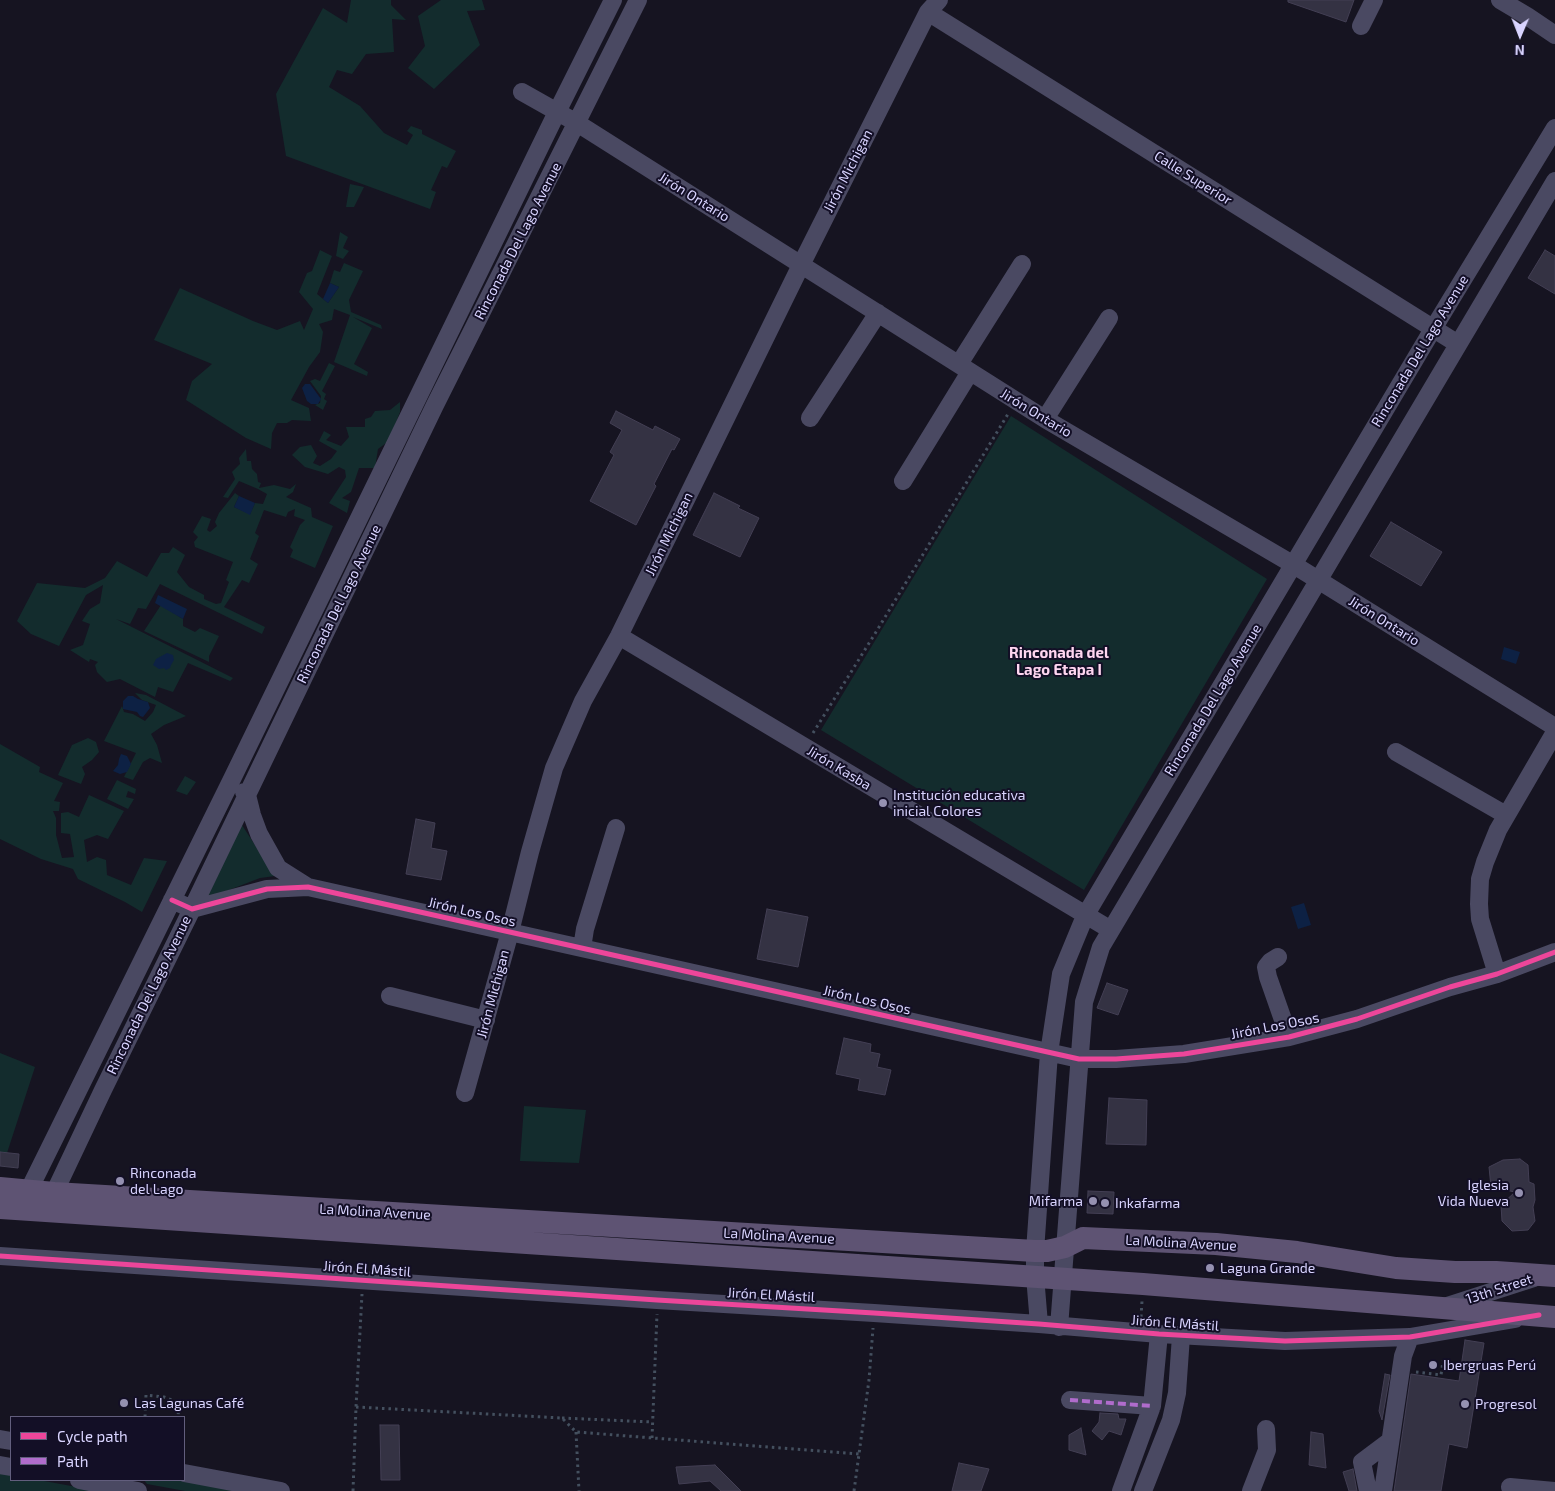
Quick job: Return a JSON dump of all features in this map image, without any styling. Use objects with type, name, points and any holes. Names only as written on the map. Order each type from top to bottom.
[{"type":"main road","name":"La Molina Avenue","points":[[0,1188],[16,1203],[50,1202],[430,1215],[1035,1251],[1047,1251],[1065,1247],[1083,1238],[1216,1244],[1297,1252],[1396,1268],[1455,1272],[1551,1273]]},
{"type":"main road","name":"La Molina Avenue","points":[[50,1202],[551,1244],[1035,1276],[1547,1316]]},
{"type":"main road","points":[[430,1215],[551,1244]]},
{"type":"street","name":"Rinconada Del Lago Avenue","points":[[16,1203],[106,1034],[613,0]]},
{"type":"street","name":"Rinconada Del Lago Avenue","points":[[50,1202],[435,405],[638,0]]},
{"type":"street","points":[[1361,26],[1374,0]]},
{"type":"street","points":[[1500,0],[1555,35]]},
{"type":"street","name":"Jirón Michigan","points":[[465,1094],[554,768],[583,701],[619,636],[801,265],[934,6]]},
{"type":"street","name":"Calle Superior","points":[[934,6],[1458,344]]},
{"type":"street","name":"Jirón Ontario","points":[[522,92],[577,123],[1045,419],[1294,565],[1555,727]]},
{"type":"street","name":"Rinconada Del Lago Avenue","points":[[1040,1324],[1035,1276],[1035,1251],[1050,1053],[1061,974],[1084,916],[1433,329],[1555,128]]},
{"type":"street","name":"Rinconada Del Lago Avenue","points":[[1058,1327],[1084,1002],[1101,947],[1555,181]]},
{"type":"street","points":[[903,481],[1022,264]]},
{"type":"street","points":[[810,418],[878,313]]},
{"type":"street","points":[[1045,419],[1109,318]]},
{"type":"street","name":"Jirón Kasba","points":[[619,636],[1084,916],[1111,930]]},
{"type":"street","points":[[1497,974],[1480,919],[1480,879],[1498,830],[1555,732]]},
{"type":"street","points":[[1396,752],[1506,815]]},
{"type":"street","name":"Jirón Los Osos","points":[[232,780],[247,795],[259,834],[278,868],[308,887]]},
{"type":"street","points":[[582,948],[585,929],[616,828]]},
{"type":"street","name":"Jirón Los Osos","points":[[192,909],[267,889],[308,887],[1079,1059],[1116,1059],[1176,1054],[1226,1048],[1289,1037],[1357,1019],[1450,987],[1497,974],[1555,952]]},
{"type":"street","points":[[172,900],[192,909]]},
{"type":"street","points":[[1278,958],[1270,962],[1266,967],[1289,1037]]},
{"type":"street","points":[[390,996],[486,1020]]},
{"type":"street","points":[[106,1034],[126,1044]]},
{"type":"street","name":"Jirón El Mástil","points":[[0,1256],[1040,1324],[1181,1336],[1285,1341],[1410,1337],[1547,1316]]},
{"type":"street","name":"13th Street","points":[[1442,1308],[1551,1273]]},
{"type":"street","points":[[1121,1491],[1151,1411],[1159,1334]]},
{"type":"street","points":[[1143,1491],[1171,1420],[1177,1394],[1181,1336]]},
{"type":"street","points":[[1382,1491],[1403,1356],[1410,1337]]},
{"type":"street","points":[[1070,1400],[1151,1411],[1171,1420]]},
{"type":"street","points":[[1251,1491],[1267,1450],[1266,1429]]},
{"type":"street","points":[[1368,1491],[1362,1462],[1390,1441]]},
{"type":"street","points":[[185,1473],[281,1491]]},
{"type":"street","points":[[84,1481],[138,1491]]},
{"type":"street","points":[[1510,1487],[1555,1491]]},
{"type":"path","points":[[803,747],[876,632],[1017,401]]},
{"type":"path","points":[[353,1491],[363,1280]]},
{"type":"path","points":[[652,1438],[658,1300]]},
{"type":"path","points":[[854,1491],[869,1380],[874,1313]]},
{"type":"path","points":[[145,1416],[146,1395],[164,1397],[179,1403],[178,1416]]},
{"type":"path","points":[[356,1406],[652,1422]]},
{"type":"path","points":[[562,1418],[576,1432],[859,1454]]},
{"type":"path","points":[[576,1432],[579,1491]]},
{"type":"green space","points":[[351,0],[391,0],[391,5],[406,20],[392,19],[394,52],[366,54],[352,74],[337,70],[329,87],[360,106],[384,133],[407,145],[413,135],[407,131],[411,126],[422,130],[422,134],[456,151],[447,168],[442,166],[431,190],[436,192],[430,209],[286,156],[276,94],[323,8],[347,23]]},
{"type":"green space","points":[[441,0],[482,0],[485,10],[467,11],[480,45],[434,89],[408,68],[425,46],[418,16]]},
{"type":"green space","points":[[350,184],[364,187],[354,207],[346,207]]},
{"type":"green space","points":[[340,232],[348,237],[343,248],[349,251],[343,259],[336,256]]},
{"type":"green space","points":[[320,250],[332,256],[317,294],[328,303],[339,287],[330,283],[334,270],[340,272],[344,263],[363,271],[349,300],[351,312],[381,325],[382,329],[353,317],[372,328],[354,364],[368,372],[367,376],[334,362],[350,315],[334,309],[332,320],[319,324],[323,332],[320,352],[309,367],[291,400],[309,408],[311,421],[292,420],[287,423],[277,423],[272,433],[271,449],[246,438],[186,400],[192,381],[212,364],[154,340],[180,288],[277,330],[300,321],[304,330],[313,309],[299,292],[307,273],[312,271]]},
{"type":"green space","points":[[329,363],[335,366],[322,391],[326,394],[324,399],[327,401],[323,410],[315,405],[320,403],[321,396],[310,381],[315,379],[320,381]]},
{"type":"green space","points":[[400,402],[400,412],[389,441],[378,449],[375,468],[359,468],[351,492],[342,498],[350,501],[347,513],[329,503],[346,477],[345,470],[339,467],[328,474],[305,467],[292,455],[300,447],[311,445],[317,456],[313,463],[320,466],[331,459],[337,451],[319,441],[324,431],[331,435],[326,440],[341,446],[349,437],[346,427],[365,427],[365,419],[371,417],[375,411],[390,410]]},
{"type":"green space","points":[[1011,416],[1267,579],[1084,890],[821,730]]},
{"type":"green space","points":[[246,449],[247,461],[251,461],[252,469],[257,474],[258,482],[261,483],[259,488],[274,485],[290,489],[296,484],[293,492],[286,497],[311,508],[312,517],[333,526],[315,568],[290,557],[293,550],[290,547],[300,525],[305,520],[294,516],[295,509],[288,512],[286,517],[264,510],[255,533],[259,536],[250,559],[258,564],[249,583],[242,580],[224,607],[265,627],[262,634],[160,584],[146,609],[138,608],[130,624],[116,619],[233,678],[230,681],[188,663],[173,692],[158,687],[155,697],[120,679],[107,682],[97,672],[95,665],[98,662],[90,659],[89,662],[70,650],[83,645],[90,624],[82,621],[90,609],[100,603],[103,585],[86,595],[59,646],[31,634],[17,621],[37,583],[85,588],[105,578],[117,561],[147,577],[161,553],[169,553],[173,547],[185,555],[177,572],[189,587],[204,595],[204,599],[216,604],[221,603],[229,582],[226,580],[233,562],[195,547],[194,542],[198,537],[193,532],[202,516],[211,519],[207,530],[210,532],[217,526],[215,522],[219,513],[235,493],[239,496],[234,507],[250,514],[255,503],[263,504],[267,494],[239,481],[228,498],[223,497],[235,479],[232,472],[240,464],[239,458]]},
{"type":"green space","points":[[161,605],[183,619],[183,626],[195,632],[200,628],[219,636],[209,656],[209,662],[144,631]]},
{"type":"green space","points":[[135,693],[146,695],[186,716],[164,725],[151,734],[157,745],[162,763],[150,758],[143,762],[133,780],[124,777],[136,753],[104,741],[122,706],[124,712],[133,714],[145,721],[153,712],[156,705],[142,700]]},
{"type":"green space","points":[[88,738],[96,742],[99,752],[82,767],[85,774],[81,784],[58,775],[72,745]]},
{"type":"green space","points":[[0,744],[40,767],[39,772],[63,783],[54,801],[60,802],[59,811],[53,811],[56,818],[56,835],[62,858],[74,857],[70,834],[61,833],[61,813],[68,812],[79,817],[89,795],[124,811],[108,839],[97,835],[84,840],[87,862],[97,857],[106,860],[107,875],[131,885],[144,858],[167,861],[142,912],[78,879],[73,869],[41,859],[0,839]]},
{"type":"green space","points":[[185,776],[196,782],[187,795],[176,791]]},
{"type":"green space","points":[[117,780],[136,789],[135,794],[128,791],[126,797],[134,799],[128,809],[107,799]]},
{"type":"green space","points":[[240,822],[275,876],[260,878],[203,900]]},
{"type":"green space","points":[[0,1053],[35,1067],[7,1153],[0,1152]]},
{"type":"green space","points":[[524,1106],[586,1110],[579,1163],[520,1161]]},
{"type":"green space","points":[[0,1472],[10,1475],[10,1481],[44,1481],[98,1491],[0,1491]]},
{"type":"green space","points":[[185,1480],[243,1491],[185,1491],[147,1484],[145,1481]]},
{"type":"water","points":[[330,283],[339,287],[328,303],[323,299]]},
{"type":"water","points":[[305,384],[310,384],[321,399],[318,404],[311,404],[307,401],[302,388]]},
{"type":"water","points":[[239,496],[255,503],[250,515],[234,507]]},
{"type":"water","points":[[158,595],[187,609],[183,619],[155,603]]},
{"type":"water","points":[[1504,647],[1520,652],[1516,664],[1501,659]]},
{"type":"water","points":[[167,653],[173,655],[174,660],[170,668],[166,670],[164,668],[159,669],[153,665],[156,659]]},
{"type":"water","points":[[128,696],[148,702],[150,708],[143,717],[137,712],[123,709],[123,701]]},
{"type":"water","points":[[121,754],[127,756],[131,764],[127,772],[120,774],[113,771],[118,765]]},
{"type":"water","points":[[1304,903],[1311,925],[1298,929],[1291,907]]},
{"type":"building","points":[[1288,0],[1354,0],[1346,22],[1288,2]]},
{"type":"building","points":[[1545,250],[1555,256],[1555,294],[1528,278]]},
{"type":"building","points":[[616,411],[653,430],[655,426],[680,439],[674,450],[672,449],[654,484],[656,486],[636,525],[590,501],[614,455],[610,452],[622,430],[610,423]]},
{"type":"building","points":[[714,493],[759,518],[740,557],[693,535]]},
{"type":"building","points":[[1391,522],[1442,552],[1421,586],[1370,556]]},
{"type":"building","points":[[416,819],[435,823],[431,848],[447,851],[441,880],[406,874]]},
{"type":"building","points":[[767,909],[808,917],[798,967],[757,959]]},
{"type":"building","points":[[1107,983],[1128,990],[1118,1015],[1097,1008]]},
{"type":"building","points":[[844,1038],[871,1044],[870,1052],[880,1054],[877,1067],[891,1070],[885,1095],[858,1090],[860,1079],[836,1074]]},
{"type":"building","points":[[1109,1098],[1147,1100],[1146,1145],[1106,1144]]},
{"type":"building","points":[[0,1152],[19,1154],[18,1168],[0,1166]]},
{"type":"building","name":"Iglesia Vida Nueva","points":[[1520,1159],[1528,1165],[1529,1182],[1534,1184],[1535,1200],[1533,1207],[1535,1221],[1528,1230],[1512,1231],[1502,1221],[1501,1205],[1515,1192],[1491,1187],[1489,1167],[1503,1160]]},
{"type":"building","name":"Inkafarma","points":[[1088,1191],[1114,1192],[1113,1214],[1087,1213]]},
{"type":"building","points":[[1465,1340],[1484,1343],[1467,1448],[1449,1444],[1441,1491],[1394,1491],[1411,1374],[1459,1381]]},
{"type":"building","points":[[1385,1374],[1390,1375],[1382,1420],[1379,1411]]},
{"type":"building","points":[[1100,1413],[1118,1414],[1119,1419],[1126,1419],[1121,1435],[1109,1431],[1102,1440],[1092,1431],[1099,1422]]},
{"type":"building","points":[[380,1425],[399,1425],[400,1480],[381,1480]]},
{"type":"building","points":[[1081,1428],[1086,1455],[1069,1450],[1069,1435]]},
{"type":"building","points":[[1311,1432],[1323,1434],[1326,1468],[1309,1465]]},
{"type":"building","points":[[959,1463],[989,1469],[981,1491],[952,1491]]},
{"type":"building","points":[[715,1465],[741,1491],[721,1491],[710,1481],[679,1484],[676,1467]]},
{"type":"building","points":[[1353,1469],[1357,1491],[1349,1491],[1343,1472]]},
{"type":"marked path","points":[[1070,1400],[1152,1406]]},
{"type":"cycle path","points":[[172,900],[192,909],[267,889],[308,887],[1079,1059],[1116,1059],[1184,1054],[1289,1037],[1357,1019],[1450,987],[1497,974],[1555,952]]},
{"type":"cycle path","points":[[0,1256],[1285,1341],[1410,1337],[1539,1315]]},
{"type":"place","name":"Institución educativa inicial Colores","points":[[883,803]]},
{"type":"place","name":"Rinconada del Lago","points":[[120,1181]]},
{"type":"place","name":"Iglesia Vida Nueva","points":[[1519,1193]]},
{"type":"place","name":"Mifarma","points":[[1093,1201]]},
{"type":"place","name":"Inkafarma","points":[[1105,1203]]},
{"type":"place","name":"Laguna Grande","points":[[1210,1268]]},
{"type":"place","name":"Ibergruas Perú","points":[[1433,1365]]},
{"type":"place","name":"Las Lagunas Café","points":[[124,1403]]},
{"type":"place","name":"Progresol","points":[[1465,1404]]},
{"type":"district","name":"Rinconada del Lago Etapa I","points":[[1059,662]]}]
